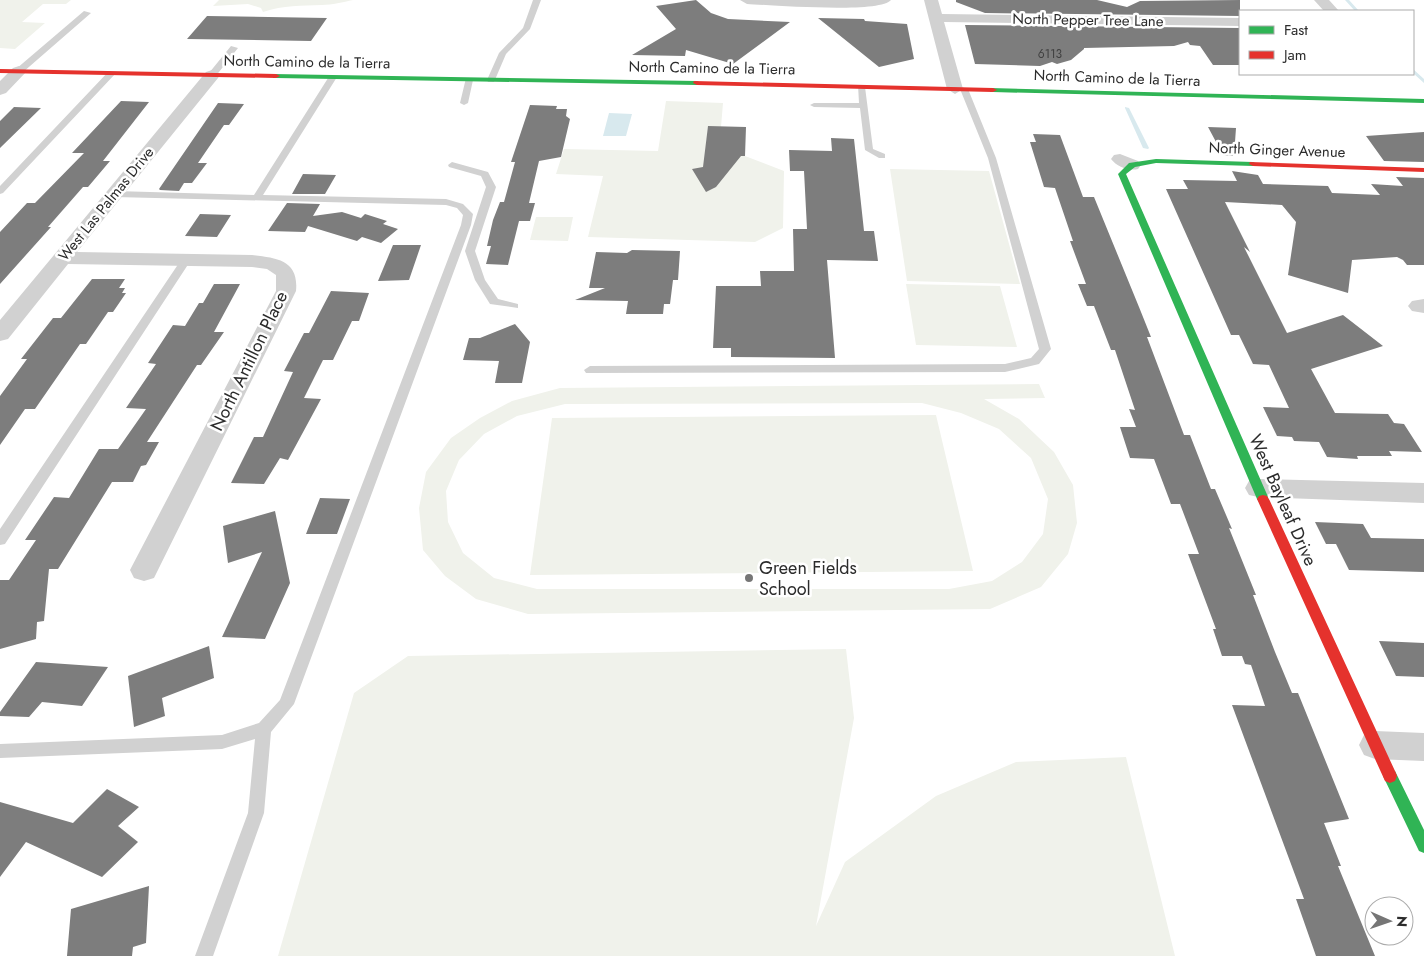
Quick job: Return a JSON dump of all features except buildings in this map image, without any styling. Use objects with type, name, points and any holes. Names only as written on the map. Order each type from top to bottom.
[{"type":"street","points":[[741,1],[841,4],[884,0]]},
{"type":"street","points":[[931,0],[960,89]]},
{"type":"street","points":[[1321,0],[1331,10]]},
{"type":"street","name":"North Pepper Tree Lane","points":[[937,18],[1239,22]]},
{"type":"street","name":"North Camino de la Tierra","points":[[0,71],[861,86],[1424,101]]},
{"type":"street","points":[[0,90],[19,71]]},
{"type":"street","name":"West Las Palmas Drive","points":[[0,334],[212,75]]},
{"type":"street","name":"North Ginger Avenue","points":[[1127,163],[1156,161],[1424,170]]},
{"type":"street","name":"West Bayleaf Drive","points":[[1127,163],[1122,174],[1123,178],[1258,488],[1375,745],[1424,846]]},
{"type":"street","name":"North Antillon Place","points":[[62,258],[252,262],[292,266],[286,291],[144,570]]},
{"type":"street","points":[[1258,488],[1424,493]]},
{"type":"street","points":[[1375,745],[1424,747]]},
{"type":"lane","points":[[491,80],[503,53],[526,29],[537,0]]},
{"type":"lane","points":[[19,71],[86,12]]},
{"type":"lane","points":[[212,75],[234,48]]},
{"type":"lane","points":[[0,191],[112,73]]},
{"type":"lane","points":[[257,197],[333,77]]},
{"type":"lane","points":[[464,103],[469,80]]},
{"type":"lane","points":[[861,86],[869,150],[882,156]]},
{"type":"lane","points":[[590,370],[1005,368],[1035,361],[1044,349],[992,158],[960,89]]},
{"type":"lane","points":[[814,105],[863,106]]},
{"type":"lane","points":[[452,165],[485,174],[492,187],[470,252],[480,280],[494,302],[514,306]]},
{"type":"lane","points":[[0,751],[222,742],[264,729],[286,704],[466,225],[468,214],[460,206],[446,202],[115,194]]},
{"type":"lane","points":[[0,540],[186,260]]},
{"type":"lane","points":[[204,956],[256,813],[264,729]]},
{"type":"shaded area","points":[[0,0],[71,0],[66,4],[43,4],[22,22],[45,23],[15,49],[0,48]]},
{"type":"shaded area","points":[[219,0],[353,0],[330,4],[285,7],[263,12],[261,8],[248,4],[213,6]]},
{"type":"shaded area","points":[[666,101],[723,103],[721,127],[708,127],[705,155],[745,156],[784,171],[783,228],[755,242],[588,237],[603,176],[556,174],[564,149],[658,151]]},
{"type":"shaded area","points":[[609,113],[632,114],[626,136],[603,136]]},
{"type":"shaded area","points":[[890,169],[989,171],[1020,284],[907,281]]},
{"type":"shaded area","points":[[536,217],[573,217],[568,241],[530,240]]},
{"type":"shaded area","points":[[906,284],[1000,286],[1017,347],[916,345]]},
{"type":"shaded area","points":[[1039,384],[1045,398],[984,399],[1019,419],[1054,452],[1073,485],[1077,523],[1068,554],[1041,587],[990,609],[528,614],[476,599],[445,576],[423,550],[419,508],[426,472],[451,438],[480,418],[512,401],[560,388]],"holes":[[[922,403],[961,413],[999,429],[1031,458],[1048,499],[1043,534],[1022,562],[992,581],[949,589],[537,589],[494,578],[463,553],[448,522],[446,491],[459,460],[484,434],[517,416],[565,404]]]},
{"type":"shaded area","points":[[936,415],[973,571],[530,575],[552,418]]},
{"type":"shaded area","points":[[846,649],[854,718],[816,926],[845,862],[936,796],[1016,762],[1126,757],[1175,956],[278,956],[354,693],[408,656]]},
{"type":"waterway","points":[[1347,0],[1356,10]]},
{"type":"waterway","points":[[1414,71],[1424,82]]},
{"type":"waterway","points":[[1127,108],[1146,148]]},
{"type":"traffic: fast","points":[[276,76],[697,83]]},
{"type":"traffic: fast","points":[[993,90],[1424,101]]},
{"type":"traffic: fast","points":[[1253,164],[1156,161],[1132,165],[1122,174],[1263,499]]},
{"type":"traffic: fast","points":[[1390,776],[1424,846]]},
{"type":"traffic: jam","points":[[0,71],[276,76]]},
{"type":"traffic: jam","points":[[697,83],[993,90]]},
{"type":"traffic: jam","points":[[1253,164],[1424,170]]},
{"type":"traffic: jam","points":[[1263,499],[1390,776]]},
{"type":"place","name":"Green Fields School","points":[[749,578]]}]
